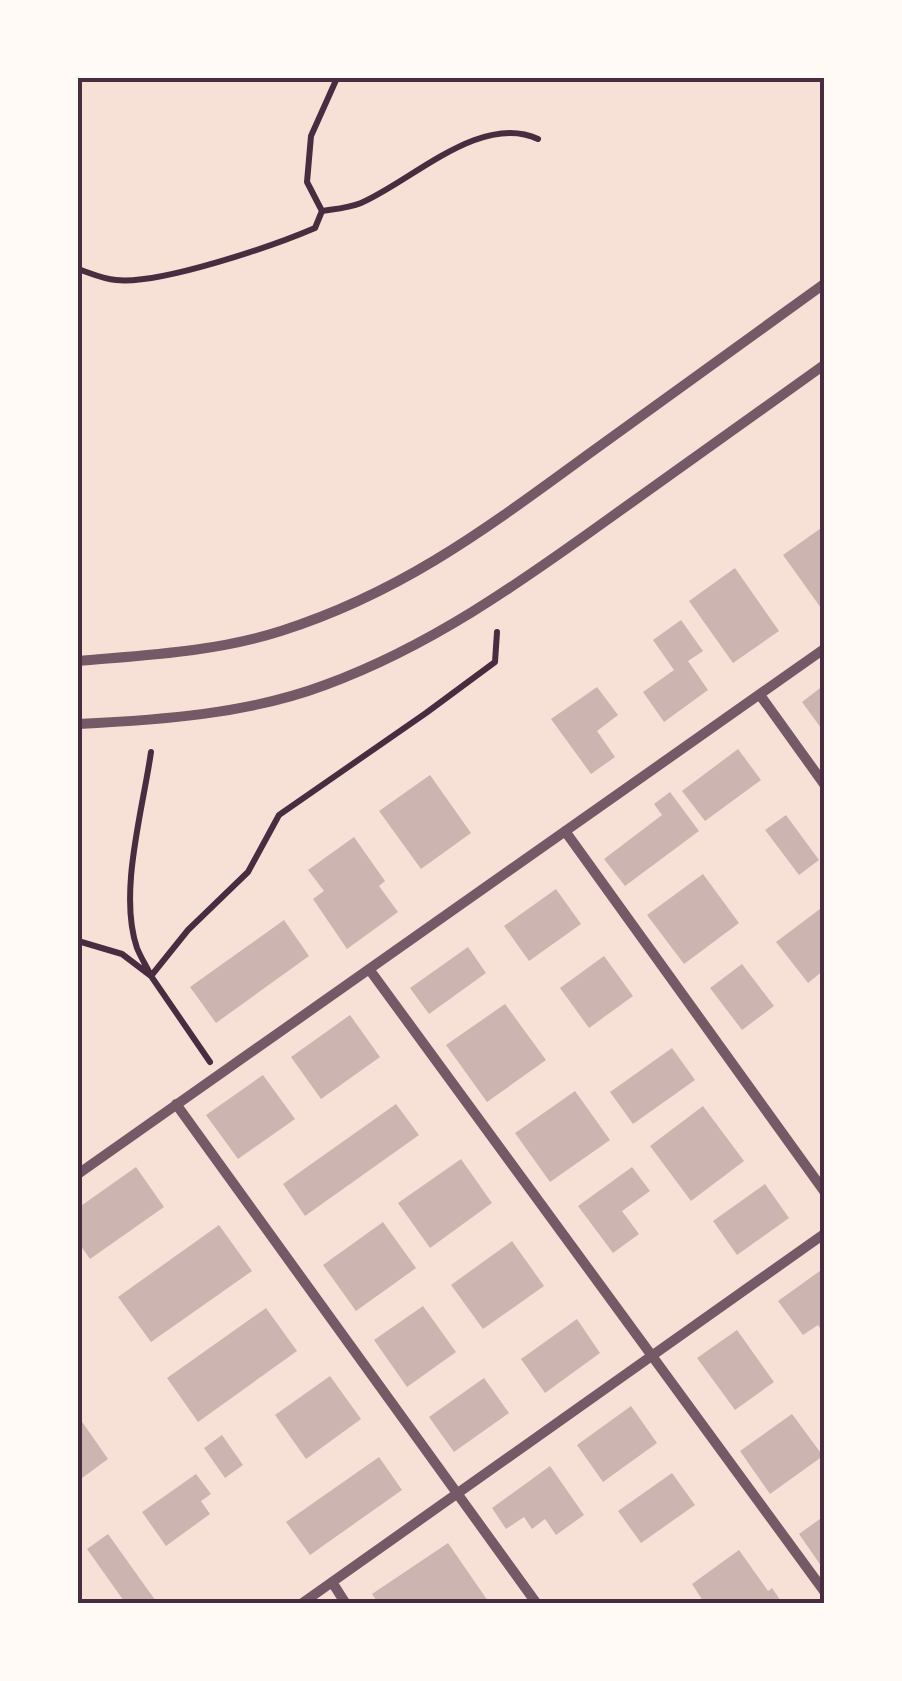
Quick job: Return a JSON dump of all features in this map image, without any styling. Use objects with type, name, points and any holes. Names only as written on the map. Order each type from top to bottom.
[{"type":"street","points":[[78,661],[176,652],[251,639],[329,614],[389,588],[465,543],[824,284]]},
{"type":"street","points":[[78,724],[218,711],[272,701],[325,685],[422,642],[510,590],[824,365]]},
{"type":"street","points":[[78,1174],[824,649]]},
{"type":"street","points":[[760,695],[824,784]]},
{"type":"street","points":[[564,832],[824,1190]]},
{"type":"street","points":[[369,969],[824,1590]]},
{"type":"street","points":[[176,1104],[537,1604]]},
{"type":"street","points":[[302,1604],[824,1234]]},
{"type":"street","points":[[332,1582],[346,1604]]},
{"type":"path","points":[[78,270],[116,280],[153,278],[280,243],[315,228],[322,211],[307,182],[311,136],[337,78]]},
{"type":"path","points":[[322,211],[359,204],[436,160],[496,132],[524,132],[538,139]]},
{"type":"path","points":[[152,976],[188,930],[248,872],[278,814],[495,662],[497,632]]},
{"type":"path","points":[[151,752],[133,864],[131,900],[136,946],[219,1075]]},
{"type":"path","points":[[78,942],[122,954],[152,976]]},
{"type":"building","points":[[824,526],[824,606],[821,608],[783,555]]},
{"type":"building","points":[[735,568],[779,631],[733,663],[689,601]]},
{"type":"building","points":[[681,620],[703,651],[688,661],[708,690],[664,722],[643,692],[674,670],[653,640]]},
{"type":"building","points":[[824,685],[824,732],[802,702]]},
{"type":"building","points":[[597,687],[618,715],[597,731],[615,757],[591,774],[551,719]]},
{"type":"building","points":[[738,749],[761,780],[705,821],[682,791]]},
{"type":"building","points":[[430,775],[471,833],[421,869],[379,811]]},
{"type":"building","points":[[670,792],[699,831],[625,886],[604,859],[662,815],[654,804]]},
{"type":"building","points":[[786,815],[819,860],[799,875],[765,830]]},
{"type":"building","points":[[354,837],[385,881],[379,886],[398,912],[347,949],[313,899],[324,891],[308,870]]},
{"type":"building","points":[[703,874],[739,923],[684,964],[647,915]]},
{"type":"building","points":[[556,889],[581,924],[529,961],[504,926]]},
{"type":"building","points":[[824,906],[824,970],[808,983],[776,942]]},
{"type":"building","points":[[284,920],[309,956],[216,1023],[190,987]]},
{"type":"building","points":[[468,947],[486,973],[429,1014],[410,988]]},
{"type":"building","points":[[604,956],[633,996],[589,1028],[560,988]]},
{"type":"building","points":[[742,964],[774,1006],[742,1030],[710,988]]},
{"type":"building","points":[[505,1004],[546,1060],[487,1102],[446,1045]]},
{"type":"building","points":[[350,1015],[380,1057],[321,1099],[291,1057]]},
{"type":"building","points":[[672,1048],[695,1080],[633,1124],[610,1092]]},
{"type":"building","points":[[263,1075],[295,1119],[238,1159],[206,1115]]},
{"type":"building","points":[[575,1091],[610,1140],[550,1182],[515,1133]]},
{"type":"building","points":[[396,1104],[419,1135],[305,1216],[283,1184]]},
{"type":"building","points":[[703,1106],[744,1161],[691,1201],[650,1146]]},
{"type":"building","points":[[461,1159],[492,1203],[430,1248],[398,1203]]},
{"type":"building","points":[[136,1167],[164,1207],[90,1259],[78,1242],[78,1208]]},
{"type":"building","points":[[632,1167],[650,1191],[622,1211],[639,1234],[613,1253],[578,1206]]},
{"type":"building","points":[[765,1184],[789,1218],[737,1255],[713,1221]]},
{"type":"building","points":[[383,1222],[416,1268],[356,1311],[323,1265]]},
{"type":"building","points":[[219,1225],[252,1271],[151,1342],[118,1297]]},
{"type":"building","points":[[512,1241],[544,1286],[483,1329],[451,1285]]},
{"type":"building","points":[[824,1268],[824,1334],[818,1325],[803,1335],[778,1301]]},
{"type":"building","points":[[423,1306],[456,1352],[407,1387],[374,1340]]},
{"type":"building","points":[[266,1308],[297,1351],[198,1422],[167,1378]]},
{"type":"building","points":[[577,1319],[600,1353],[545,1393],[521,1359]]},
{"type":"building","points":[[737,1330],[774,1382],[735,1410],[697,1358]]},
{"type":"building","points":[[330,1376],[361,1419],[306,1459],[275,1415]]},
{"type":"building","points":[[484,1378],[509,1413],[454,1452],[429,1417]]},
{"type":"building","points":[[631,1406],[657,1443],[603,1482],[577,1445]]},
{"type":"building","points":[[792,1414],[823,1456],[770,1494],[740,1451]]},
{"type":"building","points":[[78,1416],[108,1459],[78,1481]]},
{"type":"building","points":[[222,1435],[243,1465],[225,1478],[204,1448]]},
{"type":"building","points":[[379,1457],[402,1490],[310,1555],[286,1522]]},
{"type":"building","points":[[550,1466],[584,1515],[556,1535],[545,1519],[532,1529],[524,1517],[506,1529],[492,1508]]},
{"type":"building","points":[[672,1473],[695,1505],[641,1543],[618,1511]]},
{"type":"building","points":[[196,1474],[211,1494],[201,1501],[210,1514],[166,1546],[142,1512]]},
{"type":"building","points":[[824,1516],[824,1570],[799,1534]]},
{"type":"building","points":[[108,1534],[158,1604],[126,1604],[87,1549]]},
{"type":"building","points":[[448,1543],[490,1604],[379,1604],[372,1594]]},
{"type":"building","points":[[739,1550],[768,1591],[772,1588],[783,1604],[705,1604],[692,1584]]}]
